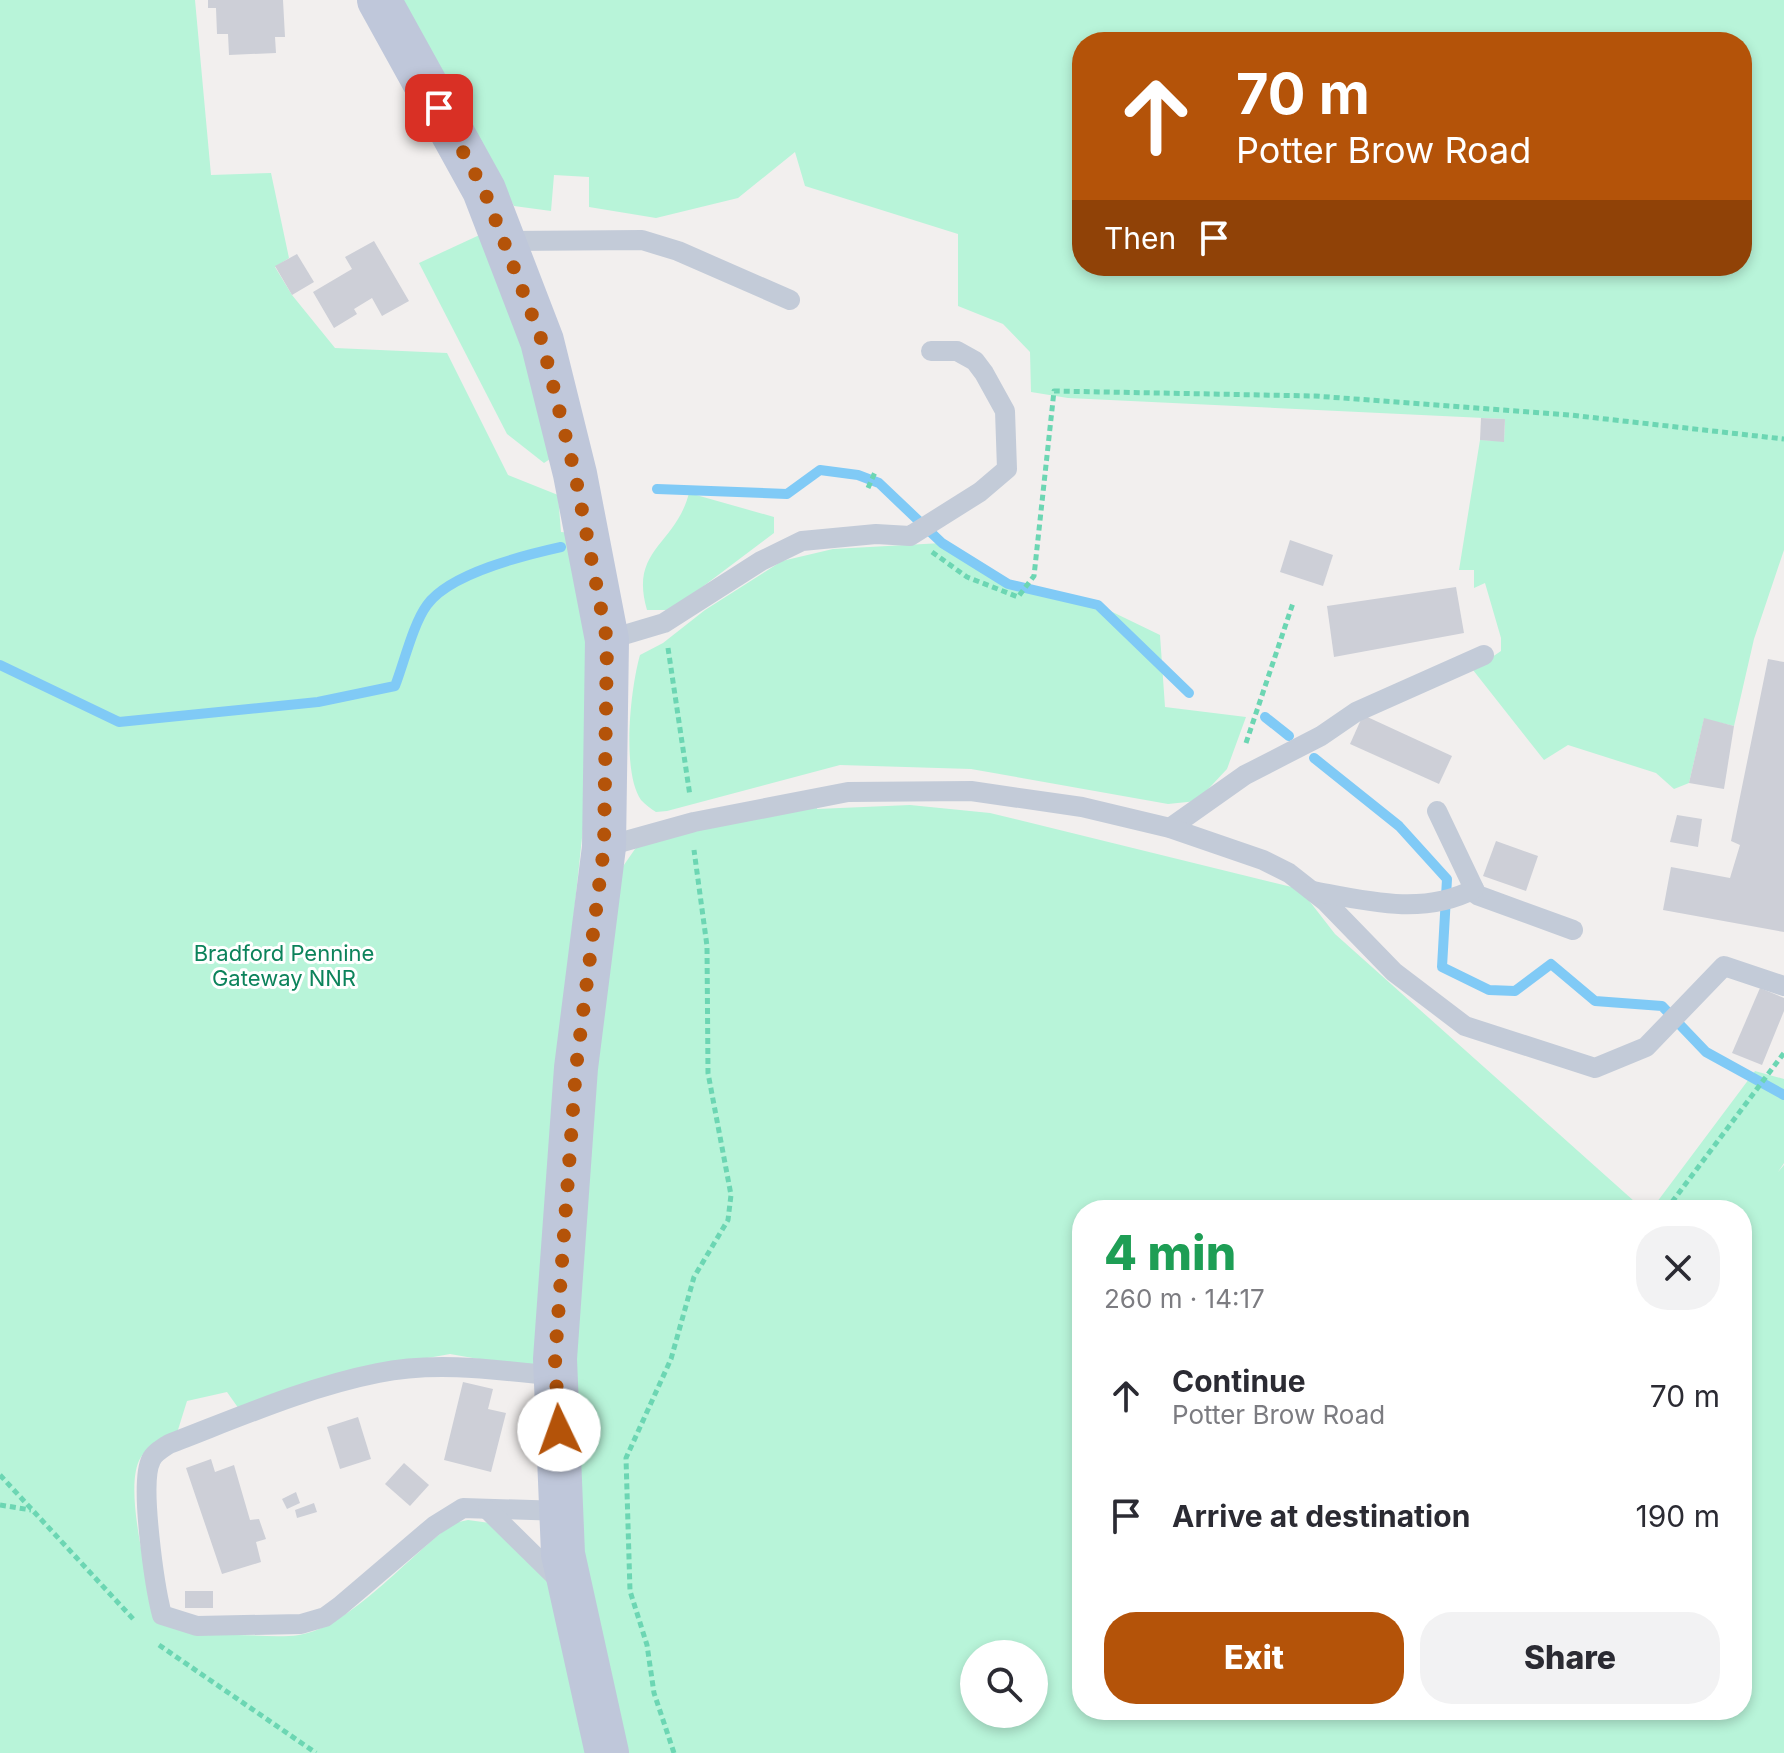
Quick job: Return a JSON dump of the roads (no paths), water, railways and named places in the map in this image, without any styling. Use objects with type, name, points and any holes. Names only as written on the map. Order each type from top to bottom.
[{"type":"street","points":[[379,0],[484,190],[542,341],[575,474],[607,640],[604,847],[576,1068],[556,1376],[567,1578],[607,1753]]},
{"type":"lane","points":[[504,241],[642,240],[678,251],[790,300]]},
{"type":"lane","points":[[607,640],[664,623],[761,561],[802,541],[915,533],[980,492],[1007,469],[1005,411],[975,361],[957,351],[931,351]]},
{"type":"lane","points":[[1170,828],[1231,786],[1321,736],[1356,712],[1484,655]]},
{"type":"lane","points":[[604,847],[694,822],[848,792],[971,791],[1082,807],[1170,828],[1263,860],[1289,873],[1313,891],[1394,972],[1465,1026],[1595,1068],[1646,1047],[1724,966],[1784,986]]},
{"type":"lane","points":[[1437,811],[1466,894]]},
{"type":"lane","points":[[1313,891],[1369,902],[1420,904],[1466,894],[1477,895],[1573,930]]},
{"type":"lane","points":[[556,1376],[442,1367],[380,1372],[329,1386],[169,1444],[151,1458],[145,1477],[156,1593],[162,1615],[197,1626],[301,1624],[325,1617],[434,1526],[463,1508],[563,1511]]},
{"type":"lane","points":[[488,1510],[554,1575],[567,1578]]},
{"type":"waterway","points":[[657,489],[787,494],[820,470],[858,475],[879,483],[942,543],[1008,584],[1098,605],[1189,693]]},
{"type":"waterway","points":[[0,665],[119,722],[318,702],[395,686],[417,622],[438,594],[489,567],[561,547]]},
{"type":"waterway","points":[[1265,717],[1289,736]]},
{"type":"waterway","points":[[1314,758],[1399,826],[1447,879],[1442,967],[1489,990],[1515,991],[1551,964],[1595,1001],[1662,1006],[1706,1052],[1784,1095]]},
{"type":"park label","name":"Bradford Pennine Gateway NNR","points":[[284,966]]}]
